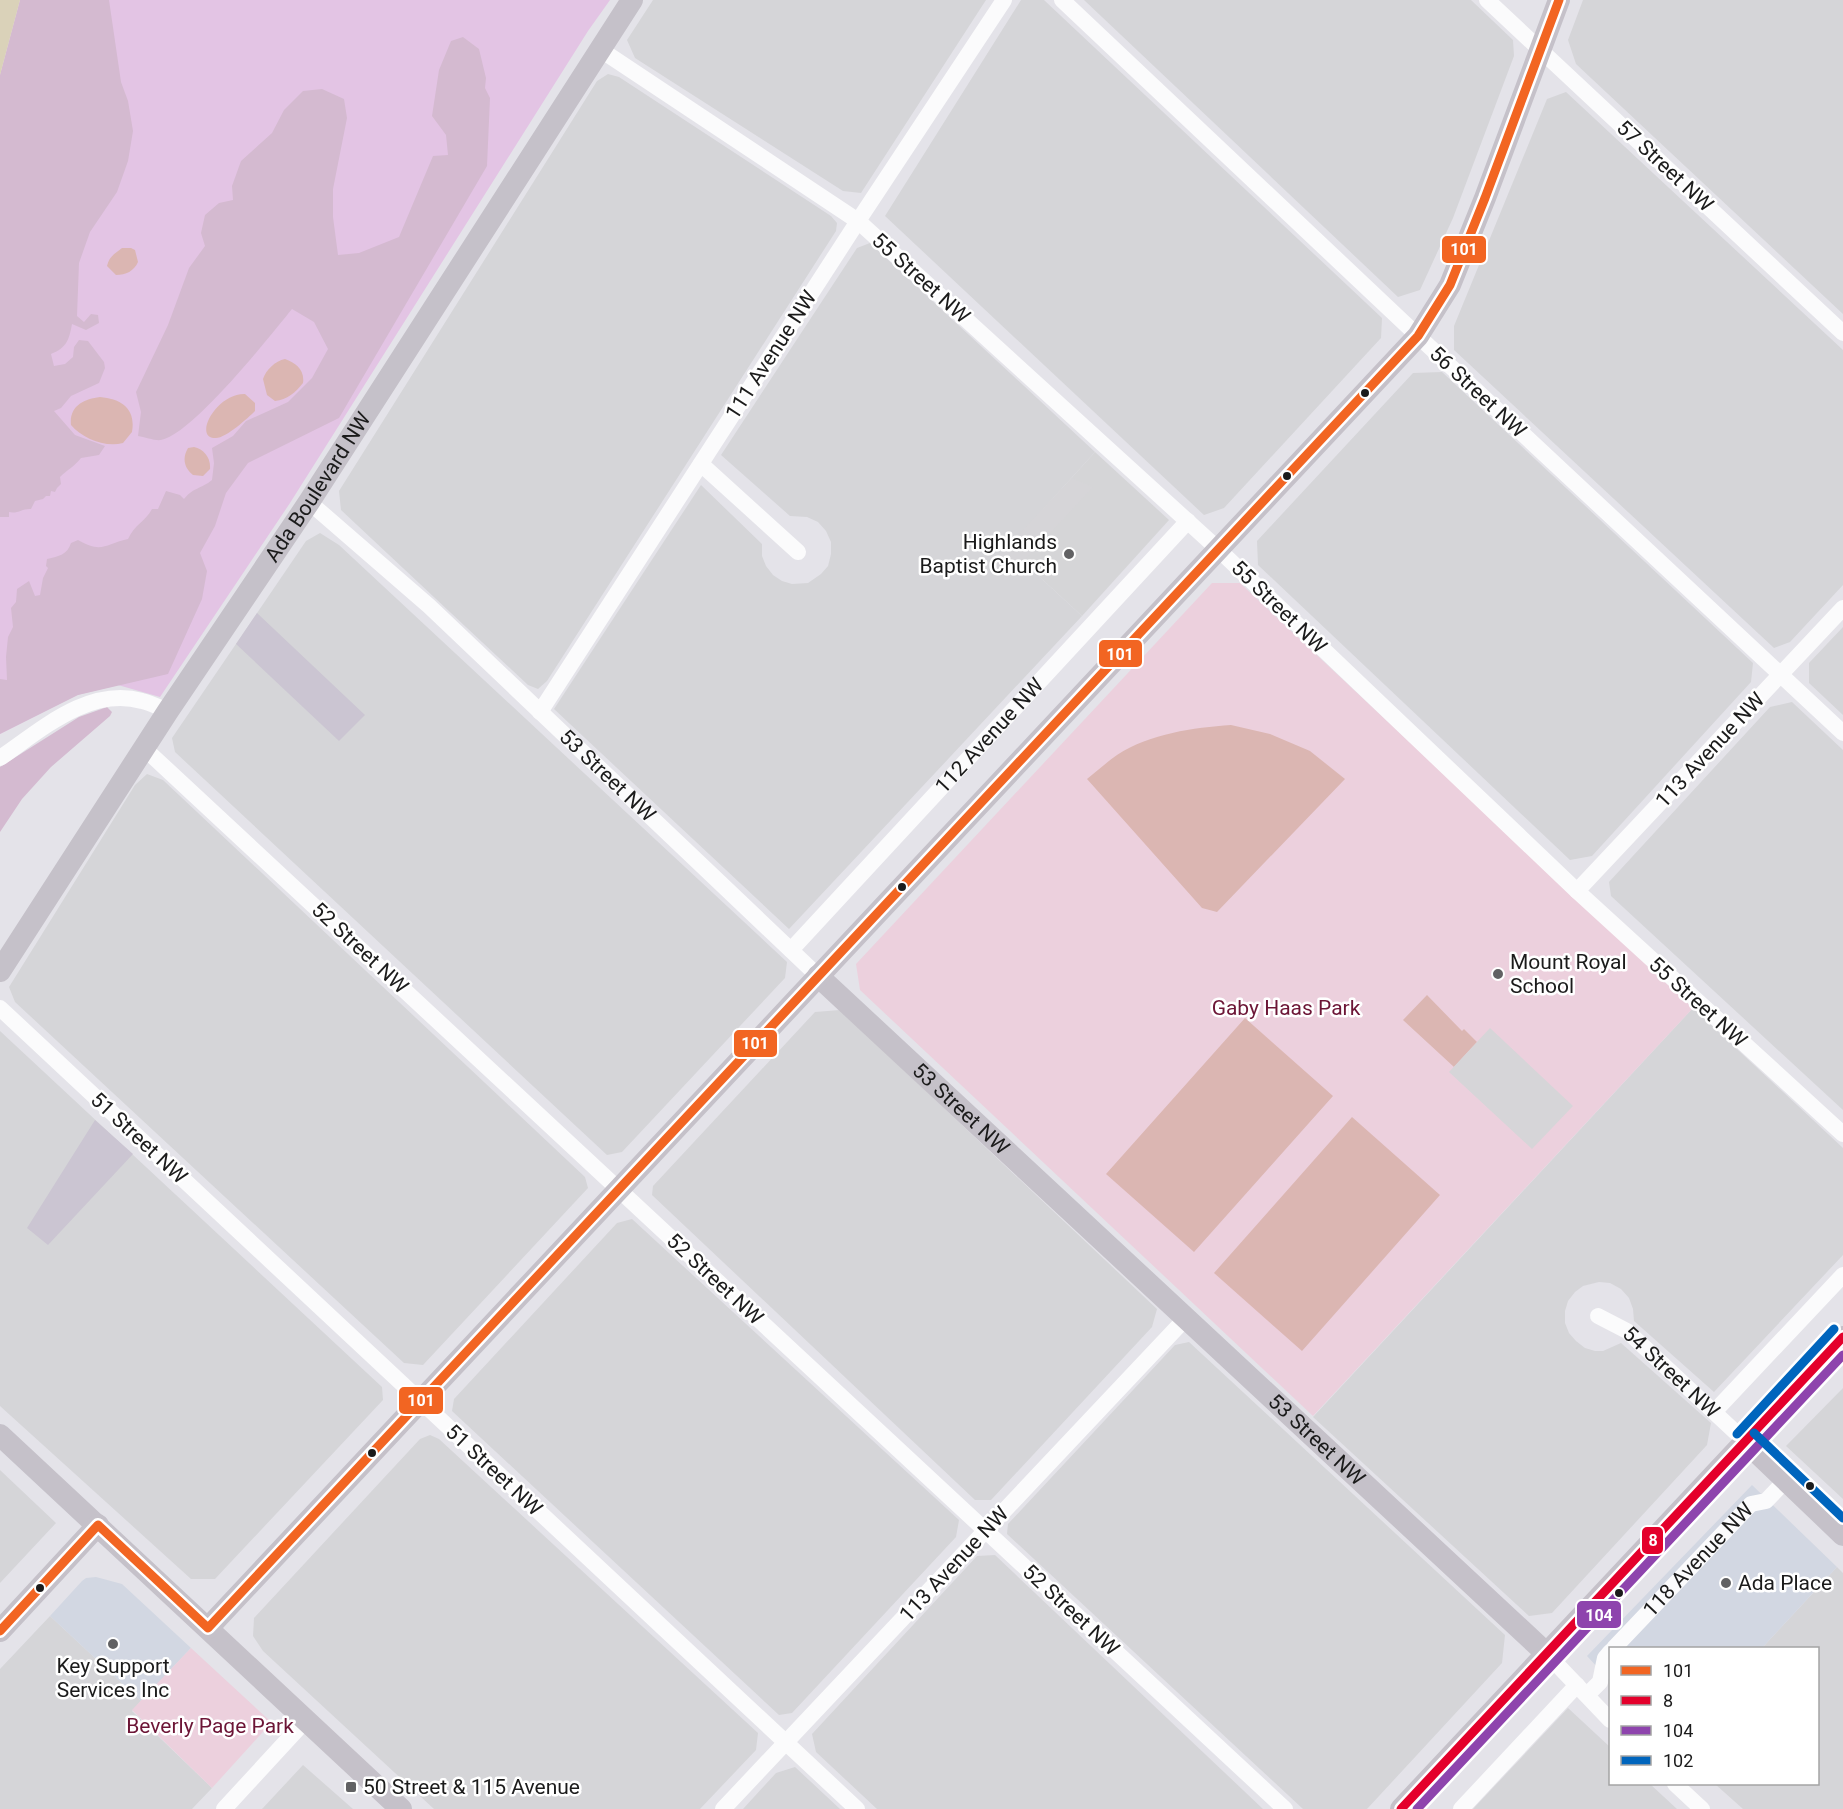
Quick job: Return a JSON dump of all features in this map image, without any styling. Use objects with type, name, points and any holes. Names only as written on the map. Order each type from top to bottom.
[{"type":"main road","name":"Ada Boulevard NW","points":[[0,971],[168,711],[309,502],[632,0]]},
{"type":"main road","name":"112 Avenue NW","points":[[208,1628],[1418,336],[1450,285],[1560,0]]},
{"type":"main road","name":"53 Street NW","points":[[818,976],[1547,1654]]},
{"type":"main road","points":[[1401,1809],[1843,1337]]},
{"type":"main road","points":[[0,1435],[401,1809]]},
{"type":"main road","name":"54 Street NW","points":[[1746,1442],[1843,1535]]},
{"type":"main road","points":[[0,1631],[98,1525]]},
{"type":"street","name":"111 Avenue NW","points":[[540,712],[1004,0]]},
{"type":"street","name":"56 Street NW","points":[[1062,0],[1843,733]]},
{"type":"street","name":"57 Street NW","points":[[1487,0],[1843,333]]},
{"type":"street","name":"55 Street NW","points":[[601,50],[858,221],[1188,521],[1577,891],[1843,1134]]},
{"type":"street","points":[[700,464],[798,552]]},
{"type":"street","name":"53 Street NW","points":[[309,502],[429,606],[818,976]]},
{"type":"street","name":"112 Avenue NW","points":[[791,950],[1188,521]]},
{"type":"street","name":"113 Avenue NW","points":[[1577,891],[1843,608]]},
{"type":"street","points":[[0,758],[82,704],[104,699],[141,700],[168,711]]},
{"type":"street","name":"52 Street NW","points":[[145,749],[1285,1809]]},
{"type":"street","name":"51 Street NW","points":[[0,1008],[857,1809]]},
{"type":"street","points":[[1715,1411],[1843,1275]]},
{"type":"street","name":"54 Street NW","points":[[1598,1316],[1627,1331],[1746,1442]]},
{"type":"street","name":"113 Avenue NW","points":[[723,1809],[1186,1318]]},
{"type":"street","name":"118 Avenue NW","points":[[1615,1647],[1750,1504],[1766,1501],[1786,1480]]},
{"type":"street","name":"53 Street NW","points":[[1547,1654],[1609,1718]]},
{"type":"street","points":[[1461,1809],[1582,1690],[1600,1682],[1605,1658],[1609,1654]]},
{"type":"street","points":[[224,1809],[305,1721]]},
{"type":"street","points":[[1676,1785],[1702,1809]]},
{"type":"shaded area","points":[[0,0],[20,0],[0,75]]},
{"type":"shaded area","points":[[20,0],[610,0],[588,31],[290,503],[160,697],[118,685],[77,695],[0,734],[0,75]]},
{"type":"shaded area","points":[[20,0],[109,0],[121,82],[128,101],[133,131],[128,161],[117,192],[90,232],[79,263],[77,316],[84,322],[91,314],[98,315],[99,323],[86,330],[72,324],[66,343],[51,354],[54,366],[65,364],[73,357],[74,347],[79,340],[88,341],[104,362],[105,368],[99,383],[71,396],[61,408],[54,411],[75,435],[105,446],[99,455],[81,458],[60,477],[61,484],[55,492],[51,491],[50,496],[35,501],[31,509],[9,512],[9,517],[0,517],[0,75]]},
{"type":"shaded area","points":[[653,0],[986,0],[861,193],[843,191],[635,58],[627,40]]},
{"type":"shaded area","points":[[1021,0],[1044,0],[1382,318],[1381,338],[1224,508],[1204,515],[885,216]]},
{"type":"shaded area","points":[[1084,0],[1471,0],[1513,40],[1514,56],[1453,218],[1420,290],[1398,297]]},
{"type":"shaded area","points":[[1583,0],[1843,0],[1843,314],[1576,64],[1568,40]]},
{"type":"shaded area","points":[[463,37],[479,49],[486,78],[485,88],[490,98],[487,166],[339,418],[248,463],[226,493],[215,526],[200,553],[207,571],[202,599],[168,674],[78,695],[0,734],[0,679],[7,680],[8,637],[13,627],[11,608],[16,602],[17,589],[29,581],[35,596],[40,595],[43,578],[48,568],[47,559],[62,554],[71,543],[78,540],[103,547],[128,539],[152,509],[158,509],[166,491],[180,495],[184,499],[191,492],[212,480],[214,463],[212,448],[233,436],[246,421],[288,402],[312,378],[328,349],[314,322],[292,309],[230,383],[191,421],[175,434],[161,440],[138,436],[141,412],[136,392],[168,325],[189,268],[205,246],[201,233],[205,215],[219,203],[233,200],[232,186],[241,161],[272,133],[284,110],[303,91],[322,89],[344,99],[347,118],[333,189],[333,217],[338,255],[359,253],[399,237],[433,156],[448,155],[446,135],[432,116],[439,70],[451,41]]},
{"type":"shaded area","points":[[608,74],[619,77],[831,216],[837,223],[836,231],[547,681],[538,689],[528,685],[341,510],[339,491],[597,81]]},
{"type":"shaded area","points":[[1566,92],[1843,350],[1843,585],[1790,642],[1774,648],[1454,350],[1454,326],[1547,99]]},
{"type":"shaded area","points":[[870,243],[1095,452],[1008,548],[1082,616],[789,929],[554,709],[701,485],[762,544],[762,556],[766,566],[782,581],[792,584],[808,583],[828,566],[831,542],[826,531],[818,522],[807,517],[790,516],[721,455],[857,248]]},
{"type":"shaded area","points":[[122,248],[135,250],[138,262],[129,272],[116,275],[107,266],[114,254]]},
{"type":"shaded area","points":[[285,359],[299,368],[303,374],[303,383],[291,395],[275,401],[267,395],[263,379],[271,366]]},
{"type":"shaded area","points":[[1442,372],[1753,663],[1751,682],[1592,856],[1570,860],[1258,565],[1257,541],[1413,373]]},
{"type":"shaded area","points":[[245,394],[255,403],[255,411],[225,435],[216,438],[209,436],[206,431],[207,424],[217,408],[234,396]]},
{"type":"shaded area","points":[[100,397],[121,403],[132,417],[132,432],[123,443],[109,444],[94,441],[71,425],[75,408],[83,402]]},
{"type":"shaded area","points":[[194,447],[204,452],[209,461],[210,469],[203,476],[193,475],[186,466],[186,452],[188,448]]},
{"type":"shaded area","points":[[1095,452],[1169,520],[1082,616],[1008,548]]},
{"type":"shaded area","points":[[1072,478],[1093,487],[1006,580],[990,565]]},
{"type":"shaded area","points":[[320,533],[339,545],[787,962],[785,978],[622,1152],[607,1155],[175,752],[172,738],[306,541]]},
{"type":"shaded area","points":[[257,613],[365,715],[339,741],[236,644]]},
{"type":"shaded area","points":[[1843,627],[1843,715],[1809,683],[1809,663]]},
{"type":"shaded area","points":[[1792,702],[1843,750],[1843,1110],[1611,896],[1609,882],[1770,707]]},
{"type":"shaded area","points":[[107,707],[112,712],[110,716],[51,767],[22,799],[0,832],[0,767],[79,717]]},
{"type":"shaded area","points":[[1231,725],[1270,734],[1310,751],[1345,779],[1217,912],[1202,908],[1087,779],[1117,755],[1144,741],[1187,730]]},
{"type":"shaded area","points":[[147,774],[163,780],[585,1177],[588,1188],[423,1365],[404,1363],[15,1002],[9,987],[135,785]]},
{"type":"shaded area","points":[[1427,995],[1462,1031],[1464,1029],[1477,1042],[1454,1067],[1403,1020]]},
{"type":"shaded area","points":[[1693,1008],[1843,1148],[1843,1255],[1714,1392],[1634,1321],[1629,1298],[1621,1289],[1610,1283],[1599,1282],[1583,1286],[1575,1292],[1568,1301],[1565,1323],[1569,1333],[1576,1341],[1585,1348],[1595,1351],[1603,1351],[1621,1343],[1711,1423],[1707,1445],[1552,1613],[1529,1616],[1313,1417]]},
{"type":"shaded area","points":[[840,1010],[1157,1309],[1152,1327],[991,1500],[975,1500],[652,1195],[653,1186],[815,1012]]},
{"type":"shaded area","points":[[1245,1018],[1333,1096],[1194,1252],[1106,1174]]},
{"type":"shaded area","points":[[1490,1028],[1573,1106],[1532,1149],[1449,1072]]},
{"type":"shaded area","points":[[0,1031],[382,1387],[383,1400],[215,1579],[191,1579],[0,1406]]},
{"type":"shaded area","points":[[1352,1117],[1440,1195],[1302,1351],[1214,1273]]},
{"type":"shaded area","points":[[95,1120],[133,1154],[48,1245],[27,1228]]},
{"type":"shaded area","points":[[632,1219],[959,1520],[956,1537],[792,1713],[779,1715],[452,1411],[454,1399],[617,1223]]},
{"type":"shaded area","points":[[1189,1342],[1505,1635],[1502,1663],[1367,1809],[1303,1809],[1007,1534],[1008,1524],[1175,1345]]},
{"type":"shaded area","points":[[1843,1388],[1843,1499],[1786,1446]]},
{"type":"shaded area","points":[[430,1435],[439,1439],[758,1733],[756,1750],[700,1809],[434,1809],[263,1651],[253,1636],[254,1618],[420,1439]]},
{"type":"shaded area","points":[[0,1470],[56,1523],[0,1583]]},
{"type":"shaded area","points":[[1752,1485],[1837,1567],[1763,1647],[1609,1647],[1609,1680],[1587,1656]]},
{"type":"shaded area","points":[[995,1555],[1263,1809],[877,1809],[816,1752],[812,1734],[977,1556]]},
{"type":"shaded area","points":[[1837,1567],[1843,1573],[1843,1809],[1743,1809],[1716,1785],[1819,1785],[1819,1647],[1763,1647]]},
{"type":"shaded area","points":[[96,1577],[122,1584],[191,1648],[141,1701],[50,1616],[82,1581]]},
{"type":"shaded area","points":[[50,1616],[141,1701],[132,1711],[212,1788],[192,1809],[0,1809],[0,1669]]},
{"type":"shaded area","points":[[1568,1708],[1609,1746],[1609,1785],[1651,1785],[1677,1809],[1473,1809]]},
{"type":"shaded area","points":[[303,1765],[353,1809],[262,1809]]},
{"type":"shaded area","points":[[795,1767],[840,1809],[743,1809],[776,1773]]},
{"type":"green space","name":"Gaby Haas Park","points":[[1212,583],[1240,583],[1693,1008],[1313,1416],[860,990],[856,964]]},
{"type":"green space","name":"Beverly Page Park","points":[[191,1648],[269,1720],[270,1724],[212,1788],[132,1710]]},
{"type":"transit line","name":"101","points":[[208,1628],[1418,336],[1450,285],[1559,0]]},
{"type":"transit line","name":"102","points":[[1737,1434],[1834,1329]]},
{"type":"transit line","name":"8","points":[[1401,1809],[1843,1337]]},
{"type":"transit line","name":"104","points":[[1417,1809],[1843,1355]]},
{"type":"transit line","name":"102","points":[[1754,1433],[1843,1518]]},
{"type":"transit line","name":"101","points":[[98,1525],[208,1628]]},
{"type":"transit line","name":"101","points":[[0,1631],[98,1525]]},
{"type":"place","name":"Highlands Baptist Church","points":[[1069,554]]},
{"type":"place","name":"Mount Royal School","points":[[1498,974]]},
{"type":"place","name":"Ada Place","points":[[1726,1583]]},
{"type":"place","name":"Key Support Services Inc","points":[[113,1644]]},
{"type":"place","name":"50 Street & 115 Avenue","points":[[351,1787]]}]
